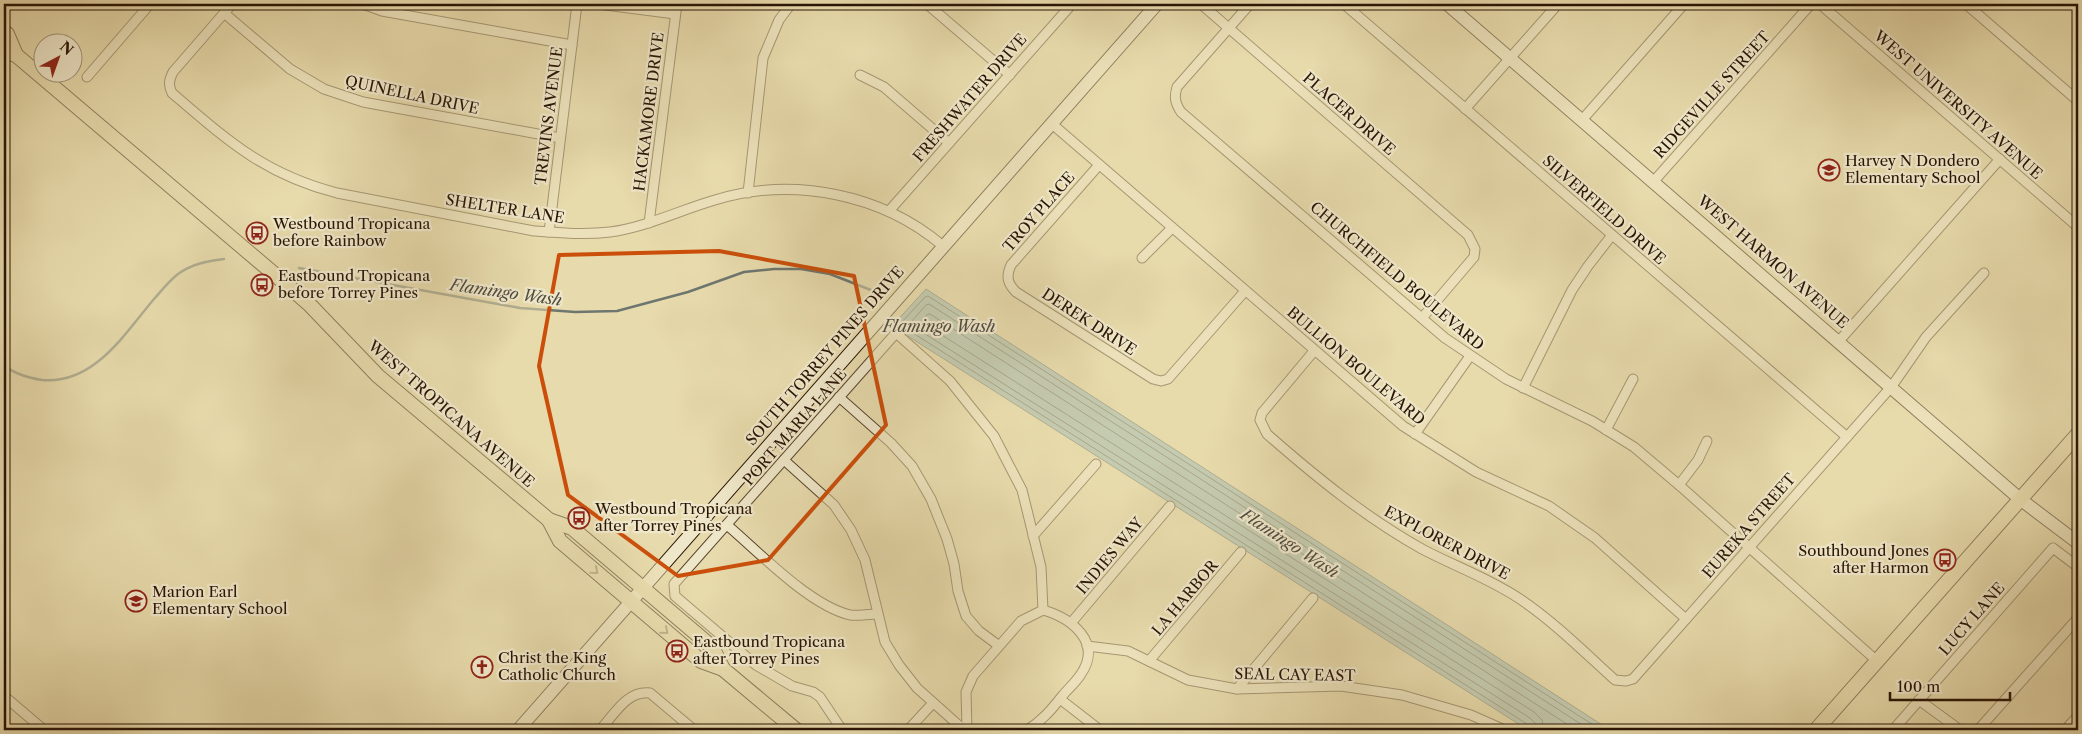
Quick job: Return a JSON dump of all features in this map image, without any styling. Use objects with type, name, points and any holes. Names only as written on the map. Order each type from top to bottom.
[{"type":"main road","name":"SOUTH TORREY PINES DRIVE","points":[[518,730],[1157,4]]},
{"type":"main road","name":"WEST HARMON AVENUE","points":[[1447,4],[1892,386],[2020,499],[2078,542]]},
{"type":"main road","name":"WEST TROPICANA AVENUE","points":[[4,32],[7,34],[10,53],[267,267],[309,304],[378,376],[549,520],[572,528],[712,646],[723,669]]},
{"type":"main road","points":[[1816,730],[2078,434]]},
{"type":"main road","name":"WEST TROPICANA AVENUE","points":[[549,520],[560,542],[701,661],[723,669],[796,730]]},
{"type":"street","points":[[87,76],[150,4]]},
{"type":"street","points":[[224,13],[232,4]]},
{"type":"street","points":[[363,4],[382,11],[572,45]]},
{"type":"street","name":"TREVINS AVENUE","points":[[549,232],[577,4]]},
{"type":"street","points":[[598,4],[676,14]]},
{"type":"street","name":"HACKAMORE DRIVE","points":[[649,223],[677,4]]},
{"type":"street","points":[[748,193],[763,58],[779,20],[791,4]]},
{"type":"street","points":[[927,4],[1010,75]]},
{"type":"street","name":"FRESHWATER DRIVE","points":[[889,211],[1010,75],[1070,4]]},
{"type":"street","name":"PLACER DRIVE","points":[[1201,4],[1468,235],[1475,249],[1474,257],[1422,318]]},
{"type":"street","points":[[1229,28],[1250,4]]},
{"type":"street","name":"SILVERFIELD DRIVE","points":[[1344,4],[1847,437]]},
{"type":"street","points":[[1582,120],[1684,4]]},
{"type":"street","name":"RIDGEVILLE STREET","points":[[1654,181],[1811,4]]},
{"type":"street","name":"WEST UNIVERSITY AVENUE","points":[[1820,4],[2078,227]]},
{"type":"street","points":[[1966,4],[2078,101]]},
{"type":"street","points":[[1465,109],[1555,5]]},
{"type":"street","name":"SHELTER LANE","points":[[224,13],[172,72],[169,87],[172,93],[221,136],[246,154],[296,181],[337,193],[565,234],[610,232],[649,223],[716,199],[748,193],[791,190],[811,191],[848,197],[889,211],[928,233],[944,246]]},
{"type":"street","name":"QUINELLA DRIVE","points":[[224,13],[290,69],[324,89],[363,102],[560,138]]},
{"type":"street","name":"CHURCHFIELD BOULEVARD","points":[[1229,28],[1177,87],[1175,96],[1181,112],[1422,318],[1470,356],[1522,388],[1606,430],[1634,447],[1877,661]]},
{"type":"street","points":[[860,75],[884,87],[949,143]]},
{"type":"street","name":"BULLION BOULEVARD","points":[[1051,123],[1402,426],[1476,472],[1549,506],[1595,538],[1686,619]]},
{"type":"street","points":[[1839,341],[2000,159]]},
{"type":"street","name":"TROY PLACE","points":[[1007,280],[1011,265],[1099,165]]},
{"type":"street","points":[[1142,258],[1172,228]]},
{"type":"street","points":[[1522,388],[1572,290],[1612,235]]},
{"type":"street","name":"EUREKA STREET","points":[[1626,681],[1633,679],[1892,386],[1926,338],[1984,273]]},
{"type":"street","name":"DEREK DRIVE","points":[[1007,280],[1016,292],[1153,379],[1160,381],[1168,379],[1244,291]]},
{"type":"street","name":"PORT MARIA LANE","points":[[842,730],[820,697],[813,692],[792,686],[756,665],[676,596],[674,584],[896,333],[950,381],[994,436],[1022,490],[1033,536]]},
{"type":"street","name":"EXPLORER DRIVE","points":[[1314,351],[1262,413],[1260,420],[1266,434],[1346,500],[1424,550],[1494,583],[1520,598],[1542,615],[1615,680],[1626,681]]},
{"type":"street","points":[[1416,434],[1470,356]]},
{"type":"street","points":[[1606,430],[1633,379]]},
{"type":"street","points":[[840,397],[891,443],[912,466],[932,499],[947,539],[954,564],[958,591],[966,616],[979,631],[998,645]]},
{"type":"street","points":[[1679,485],[1698,460],[1707,441]]},
{"type":"street","points":[[784,460],[834,505],[851,530],[865,560],[885,642],[898,665],[917,688],[966,730]]},
{"type":"street","points":[[1043,610],[1042,568],[1033,536],[1096,464]]},
{"type":"street","name":"INDIES WAY","points":[[1071,623],[1170,506]]},
{"type":"street","points":[[727,525],[814,600],[833,610],[852,615],[877,614]]},
{"type":"street","name":"LUCY LANE","points":[[1893,730],[2053,548],[2078,567]]},
{"type":"street","name":"LA HARBOR","points":[[1149,661],[1241,552]]},
{"type":"street","points":[[1237,689],[1313,598]]},
{"type":"street","points":[[966,730],[966,692],[973,676],[998,645],[1021,621],[1043,610],[1058,615],[1071,623],[1080,632],[1087,646],[1087,661],[1082,674],[1041,721],[1027,730]]},
{"type":"street","points":[[1978,730],[2078,618]]},
{"type":"street","name":"SEAL CAY EAST","points":[[1087,646],[1128,651],[1188,680],[1237,689],[1341,686],[1402,695],[1471,715],[1504,730]]},
{"type":"street","points":[[600,730],[628,698],[641,692],[650,693],[694,730]]},
{"type":"street","points":[[4,696],[44,730]]},
{"type":"street","points":[[1060,699],[1100,730]]},
{"type":"street","points":[[1919,700],[1960,730]]},
{"type":"street","points":[[908,730],[932,702]]},
{"type":"street","points":[[2065,730],[2078,716]]},
{"type":"highlighted area","points":[[719,251],[854,276],[886,425],[768,560],[678,576],[568,495],[539,366],[559,255]]},
{"type":"water","name":"Flamingo Wash","points":[[926,289],[1610,730],[1528,730],[892,326]]},
{"type":"waterway","name":"Flamingo Wash","points":[[4,365],[22,375],[42,380],[61,379],[77,374],[93,366],[107,354],[178,274],[200,264],[224,259]]},
{"type":"waterway","name":"Flamingo Wash","points":[[299,268],[520,308],[575,312],[617,311],[688,292],[744,272],[774,269],[801,269],[830,274],[881,294]]},
{"type":"place","name":"Harvey N Dondero Elementary School","points":[[1829,170]]},
{"type":"place","name":"Westbound Tropicana before Rainbow","points":[[257,233]]},
{"type":"place","name":"Eastbound Tropicana before Torrey Pines","points":[[262,285]]},
{"type":"place","name":"Westbound Tropicana after Torrey Pines","points":[[579,518]]},
{"type":"place","name":"Southbound Jones after Harmon","points":[[1945,560]]},
{"type":"place","name":"Marion Earl Elementary School","points":[[136,601]]},
{"type":"place","name":"Eastbound Tropicana after Torrey Pines","points":[[677,651]]},
{"type":"place","name":"Christ the King Catholic Church","points":[[482,667]]}]
